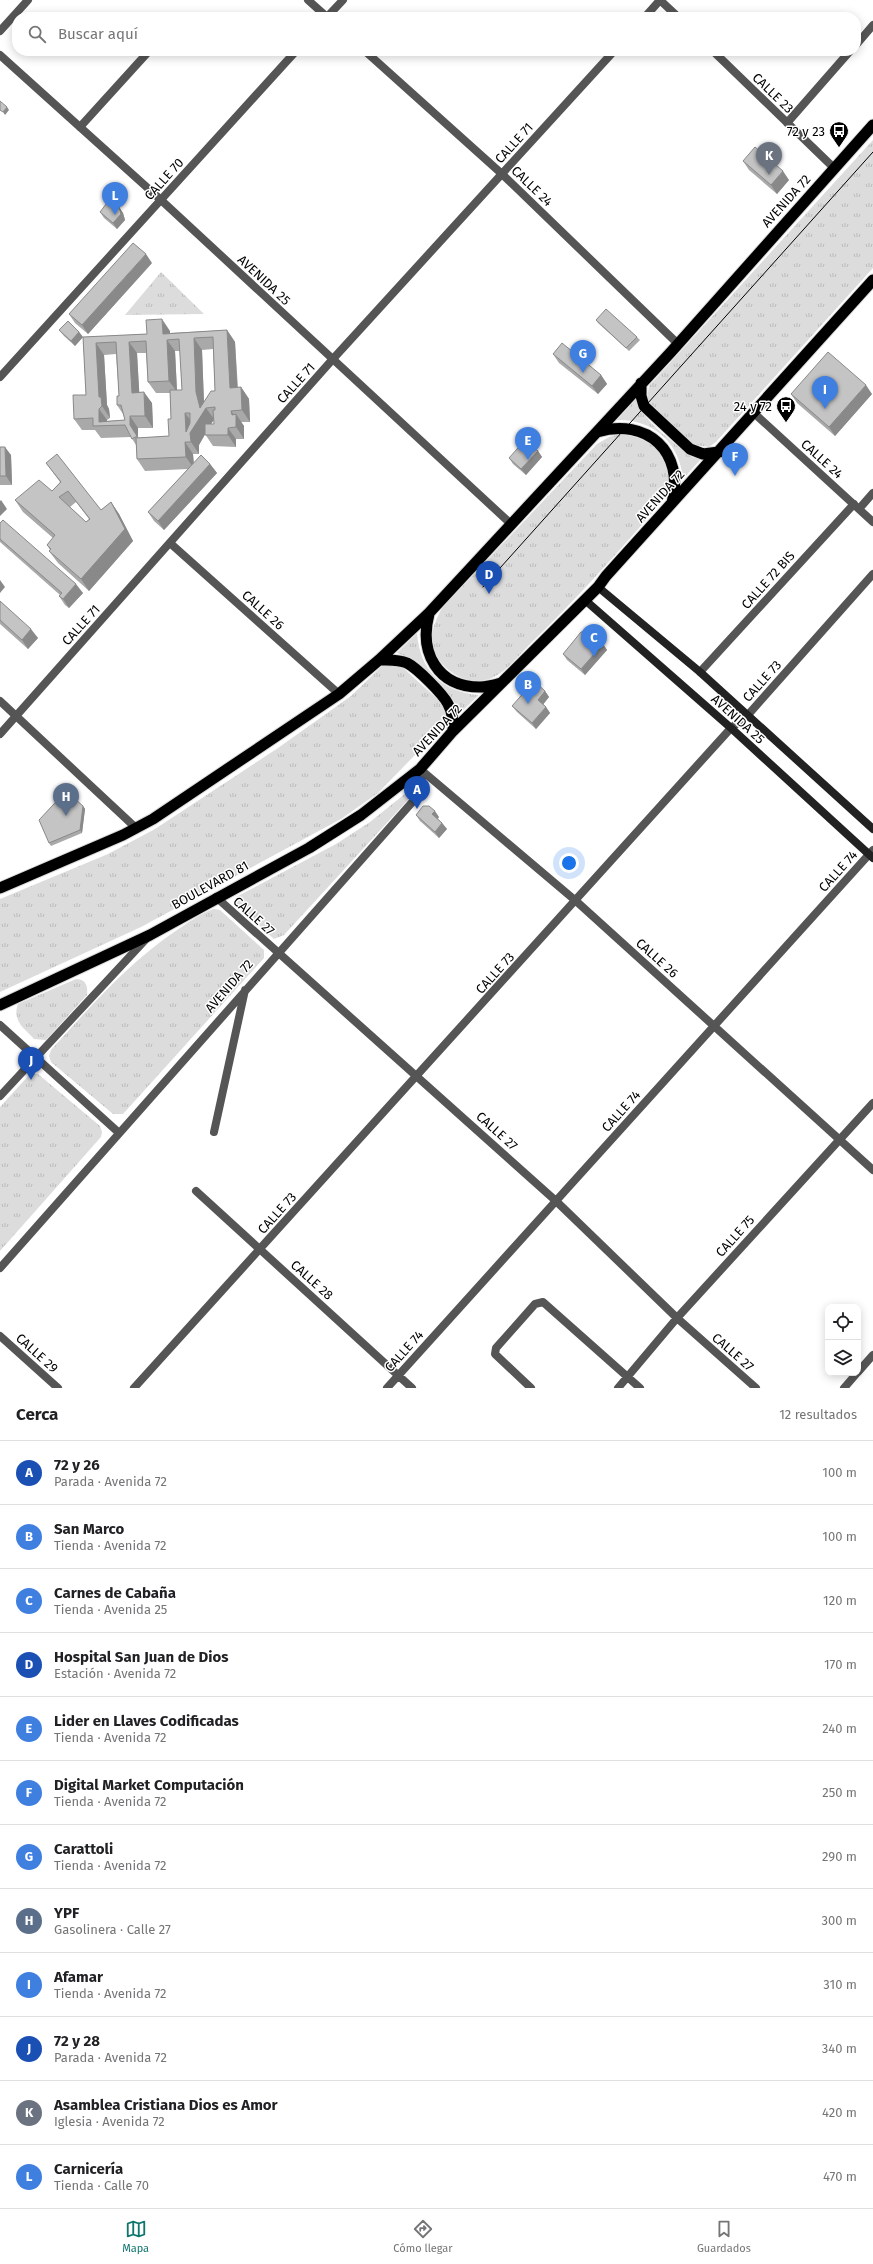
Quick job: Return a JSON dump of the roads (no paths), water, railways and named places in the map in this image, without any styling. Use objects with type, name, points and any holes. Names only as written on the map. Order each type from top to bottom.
[{"type":"highway","name":"AVENIDA 72","points":[[339,694],[379,660],[429,613],[678,343],[873,125]]},
{"type":"highway","name":"AVENIDA 72","points":[[420,769],[453,731],[598,587],[606,576],[755,414],[873,280]]},
{"type":"highway","points":[[641,383],[641,396],[644,406],[690,449],[703,454],[719,452]]},
{"type":"highway","points":[[597,432],[611,428],[625,427],[637,430],[656,440],[668,454],[674,470],[676,488],[671,505]]},
{"type":"highway","points":[[429,613],[425,629],[426,646],[430,657],[445,676],[462,685],[480,687],[501,684]]},
{"type":"highway","points":[[379,660],[396,659],[408,664],[434,688],[448,703],[452,712],[453,731]]},
{"type":"highway","points":[[0,888],[136,828],[253,754],[339,694]]},
{"type":"highway","name":"BOULEVARD 81","points":[[0,1005],[150,934],[309,848],[361,816],[420,769]]},
{"type":"main road","name":"AVENIDA 25","points":[[598,587],[700,672],[873,828]]},
{"type":"main road","name":"AVENIDA 25","points":[[585,600],[872,854]]},
{"type":"street","points":[[17,12],[28,0]]},
{"type":"street","points":[[308,0],[321,12]]},
{"type":"street","points":[[331,12],[342,0]]},
{"type":"street","points":[[649,12],[660,0],[673,12]]},
{"type":"street","points":[[0,31],[12,18]]},
{"type":"street","points":[[861,39],[873,25]]},
{"type":"street","name":"AVENIDA 25","points":[[0,55],[161,200],[332,360],[511,524]]},
{"type":"street","points":[[80,127],[144,56]]},
{"type":"street","name":"CALLE 70","points":[[0,377],[291,56]]},
{"type":"street","name":"CALLE 24","points":[[371,56],[502,174],[678,343]]},
{"type":"street","name":"CALLE 71","points":[[0,734],[332,360],[609,56]]},
{"type":"street","name":"CALLE 23","points":[[718,56],[834,168]]},
{"type":"street","points":[[787,123],[846,56]]},
{"type":"street","name":"CALLE 24","points":[[755,414],[873,522]]},
{"type":"street","points":[[856,506],[873,493]]},
{"type":"street","name":"CALLE 72 BIS","points":[[700,672],[856,506]]},
{"type":"street","name":"CALLE 26","points":[[170,543],[339,694]]},
{"type":"street","name":"CALLE 73","points":[[134,1388],[418,1076],[731,728],[748,716],[873,574]]},
{"type":"street","points":[[0,701],[136,828]]},
{"type":"street","name":"CALLE 26","points":[[420,769],[576,901],[873,1170]]},
{"type":"street","name":"AVENIDA 72","points":[[0,1268],[246,987],[423,790],[420,769]]},
{"type":"street","name":"CALLE 74","points":[[387,1388],[714,1026],[872,854]]},
{"type":"street","name":"CALLE 27","points":[[216,897],[418,1076],[556,1201],[676,1318],[756,1388]]},
{"type":"street","points":[[0,1096],[35,1056],[150,934]]},
{"type":"street","points":[[214,1132],[246,987]]},
{"type":"street","points":[[0,1025],[118,1132]]},
{"type":"street","name":"CALLE 75","points":[[618,1388],[676,1318],[873,1103]]},
{"type":"street","name":"CALLE 28","points":[[196,1191],[412,1388]]},
{"type":"street","points":[[530,1388],[495,1354],[496,1348],[535,1304],[543,1302],[640,1388]]},
{"type":"street","name":"CALLE 29","points":[[0,1336],[58,1388]]},
{"type":"street","points":[[861,1369],[873,1355]]},
{"type":"street","points":[[844,1388],[855,1376]]},
{"type":"tram line","points":[[483,587],[873,152]]},
{"type":"place","name":"72 y 23","points":[[839,148]]},
{"type":"place","name":"Asamblea Cristiana Dios es Amor","points":[[769,175]]},
{"type":"place","name":"Carnicería","points":[[115,215]]},
{"type":"place","name":"Carattoli","points":[[583,373]]},
{"type":"place","name":"Afamar","points":[[825,409]]},
{"type":"place","name":"24 y 72","points":[[786,423]]},
{"type":"place","name":"Lider en Llaves Codificadas","points":[[528,460]]},
{"type":"place","name":"Digital Market Computación","points":[[735,476]]},
{"type":"place","name":"Hospital San Juan de Dios","points":[[489,594]]},
{"type":"place","name":"Carnes de Cabaña","points":[[594,657]]},
{"type":"place","name":"San Marco","points":[[528,704]]},
{"type":"place","name":"72 y 26","points":[[417,809]]},
{"type":"place","name":"YPF","points":[[66,816]]},
{"type":"place","name":"72 y 28","points":[[31,1080]]}]
